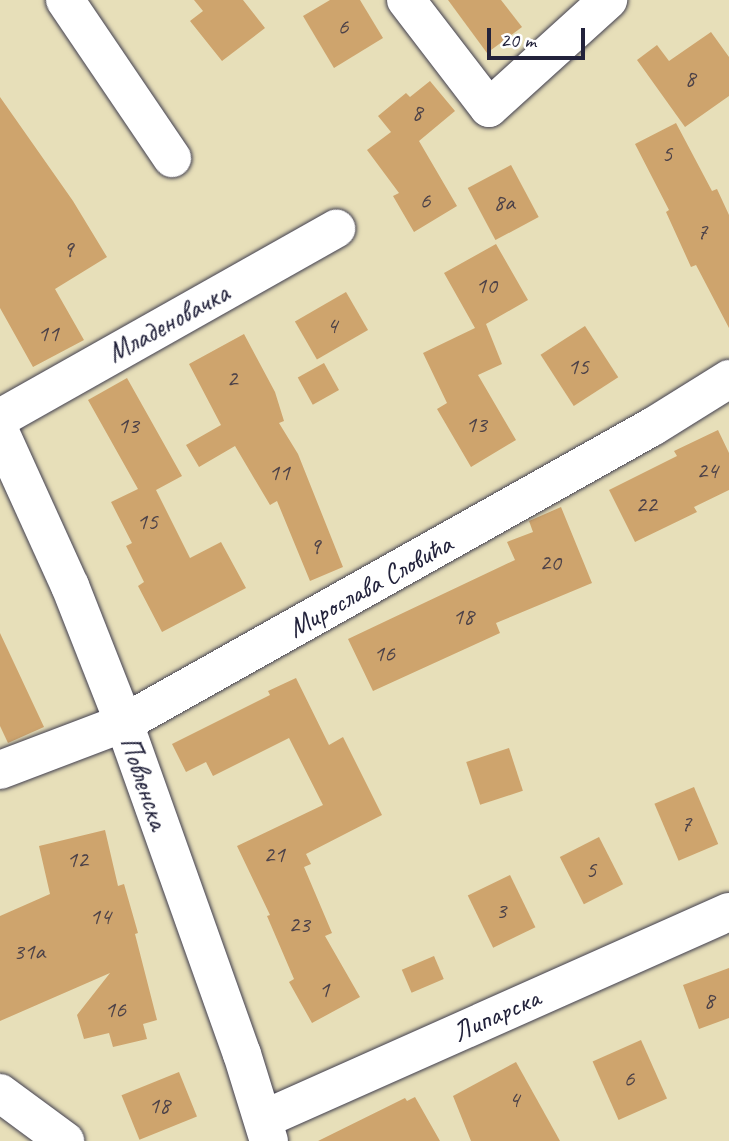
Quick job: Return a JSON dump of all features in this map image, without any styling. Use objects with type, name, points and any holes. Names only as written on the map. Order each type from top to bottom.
[{"type":"street","points":[[65,0],[172,158]]},
{"type":"street","points":[[405,0],[489,108],[608,0]]},
{"type":"street","name":"Младеновачка","points":[[0,418],[336,229]]},
{"type":"street","name":"Мирослава Словића","points":[[0,770],[124,723],[640,434],[729,379]]},
{"type":"street","name":"Повленска","points":[[0,432],[70,586],[124,723],[266,1130]]},
{"type":"street","name":"Липарска","points":[[266,1130],[729,912]]},
{"type":"street","points":[[0,1093],[65,1141]]},
{"type":"building","points":[[194,0],[243,0],[265,28],[222,61],[190,21],[203,11]]},
{"type":"building","points":[[330,0],[360,0],[383,38],[334,68],[303,16]]},
{"type":"building","points":[[448,0],[501,0],[522,27],[487,53]]},
{"type":"building","points":[[711,32],[729,57],[729,96],[685,127],[637,60],[657,45],[669,61]]},
{"type":"building","points":[[430,81],[455,111],[419,141],[457,206],[414,232],[393,196],[399,193],[367,150],[391,132],[378,116],[406,93],[410,97]]},
{"type":"building","points":[[0,97],[73,201],[107,257],[55,289],[84,340],[33,367],[0,308]]},
{"type":"building","points":[[676,123],[712,191],[717,189],[729,215],[729,328],[696,265],[691,267],[666,212],[669,210],[635,144]]},
{"type":"building","points":[[511,165],[539,217],[495,240],[468,188]]},
{"type":"building","points":[[496,244],[528,300],[486,324],[502,364],[478,375],[516,440],[471,467],[437,409],[447,403],[423,353],[475,328],[444,273]]},
{"type":"building","points":[[346,292],[368,330],[317,360],[295,322]]},
{"type":"building","points":[[585,326],[618,377],[574,406],[541,355]]},
{"type":"building","points":[[244,334],[275,392],[284,421],[279,423],[298,454],[343,567],[310,581],[277,501],[270,505],[235,446],[199,467],[186,445],[221,425],[189,364]]},
{"type":"building","points":[[324,363],[339,390],[313,405],[298,378]]},
{"type":"building","points":[[127,378],[182,476],[156,490],[190,558],[221,542],[246,588],[162,632],[138,586],[144,582],[126,546],[132,543],[111,502],[138,489],[88,400]]},
{"type":"building","points":[[718,430],[729,453],[729,490],[694,507],[697,512],[635,542],[609,490],[677,456],[674,451]]},
{"type":"building","points":[[561,507],[592,583],[496,623],[500,633],[373,691],[348,639],[515,560],[507,542],[533,532],[529,521]]},
{"type":"building","points":[[0,633],[44,727],[8,743],[0,726]]},
{"type":"building","points":[[296,678],[329,745],[343,737],[382,815],[306,854],[311,864],[304,867],[332,933],[325,936],[360,997],[312,1023],[289,982],[294,979],[267,916],[270,915],[237,846],[323,805],[289,738],[213,776],[206,762],[186,772],[172,744],[270,695],[268,691]]},
{"type":"building","points":[[509,748],[523,791],[480,805],[466,762]]},
{"type":"building","points":[[694,787],[718,844],[679,861],[654,804]]},
{"type":"building","points":[[105,830],[118,886],[124,884],[138,933],[135,934],[157,1020],[143,1024],[147,1039],[113,1047],[109,1033],[84,1039],[77,1015],[110,973],[0,1021],[0,916],[50,894],[39,846]]},
{"type":"building","points":[[599,837],[623,884],[584,904],[560,857]]},
{"type":"building","points":[[510,875],[535,927],[493,948],[468,896]]},
{"type":"building","points":[[434,956],[444,979],[412,993],[402,970]]},
{"type":"building","points":[[729,968],[729,1018],[699,1029],[683,985]]},
{"type":"building","points":[[641,1040],[667,1098],[619,1120],[593,1062]]},
{"type":"building","points":[[516,1062],[560,1141],[471,1141],[453,1096]]},
{"type":"building","points":[[179,1072],[197,1117],[139,1140],[122,1095]]},
{"type":"building","points":[[415,1097],[440,1141],[318,1141],[405,1098],[407,1101]]}]
